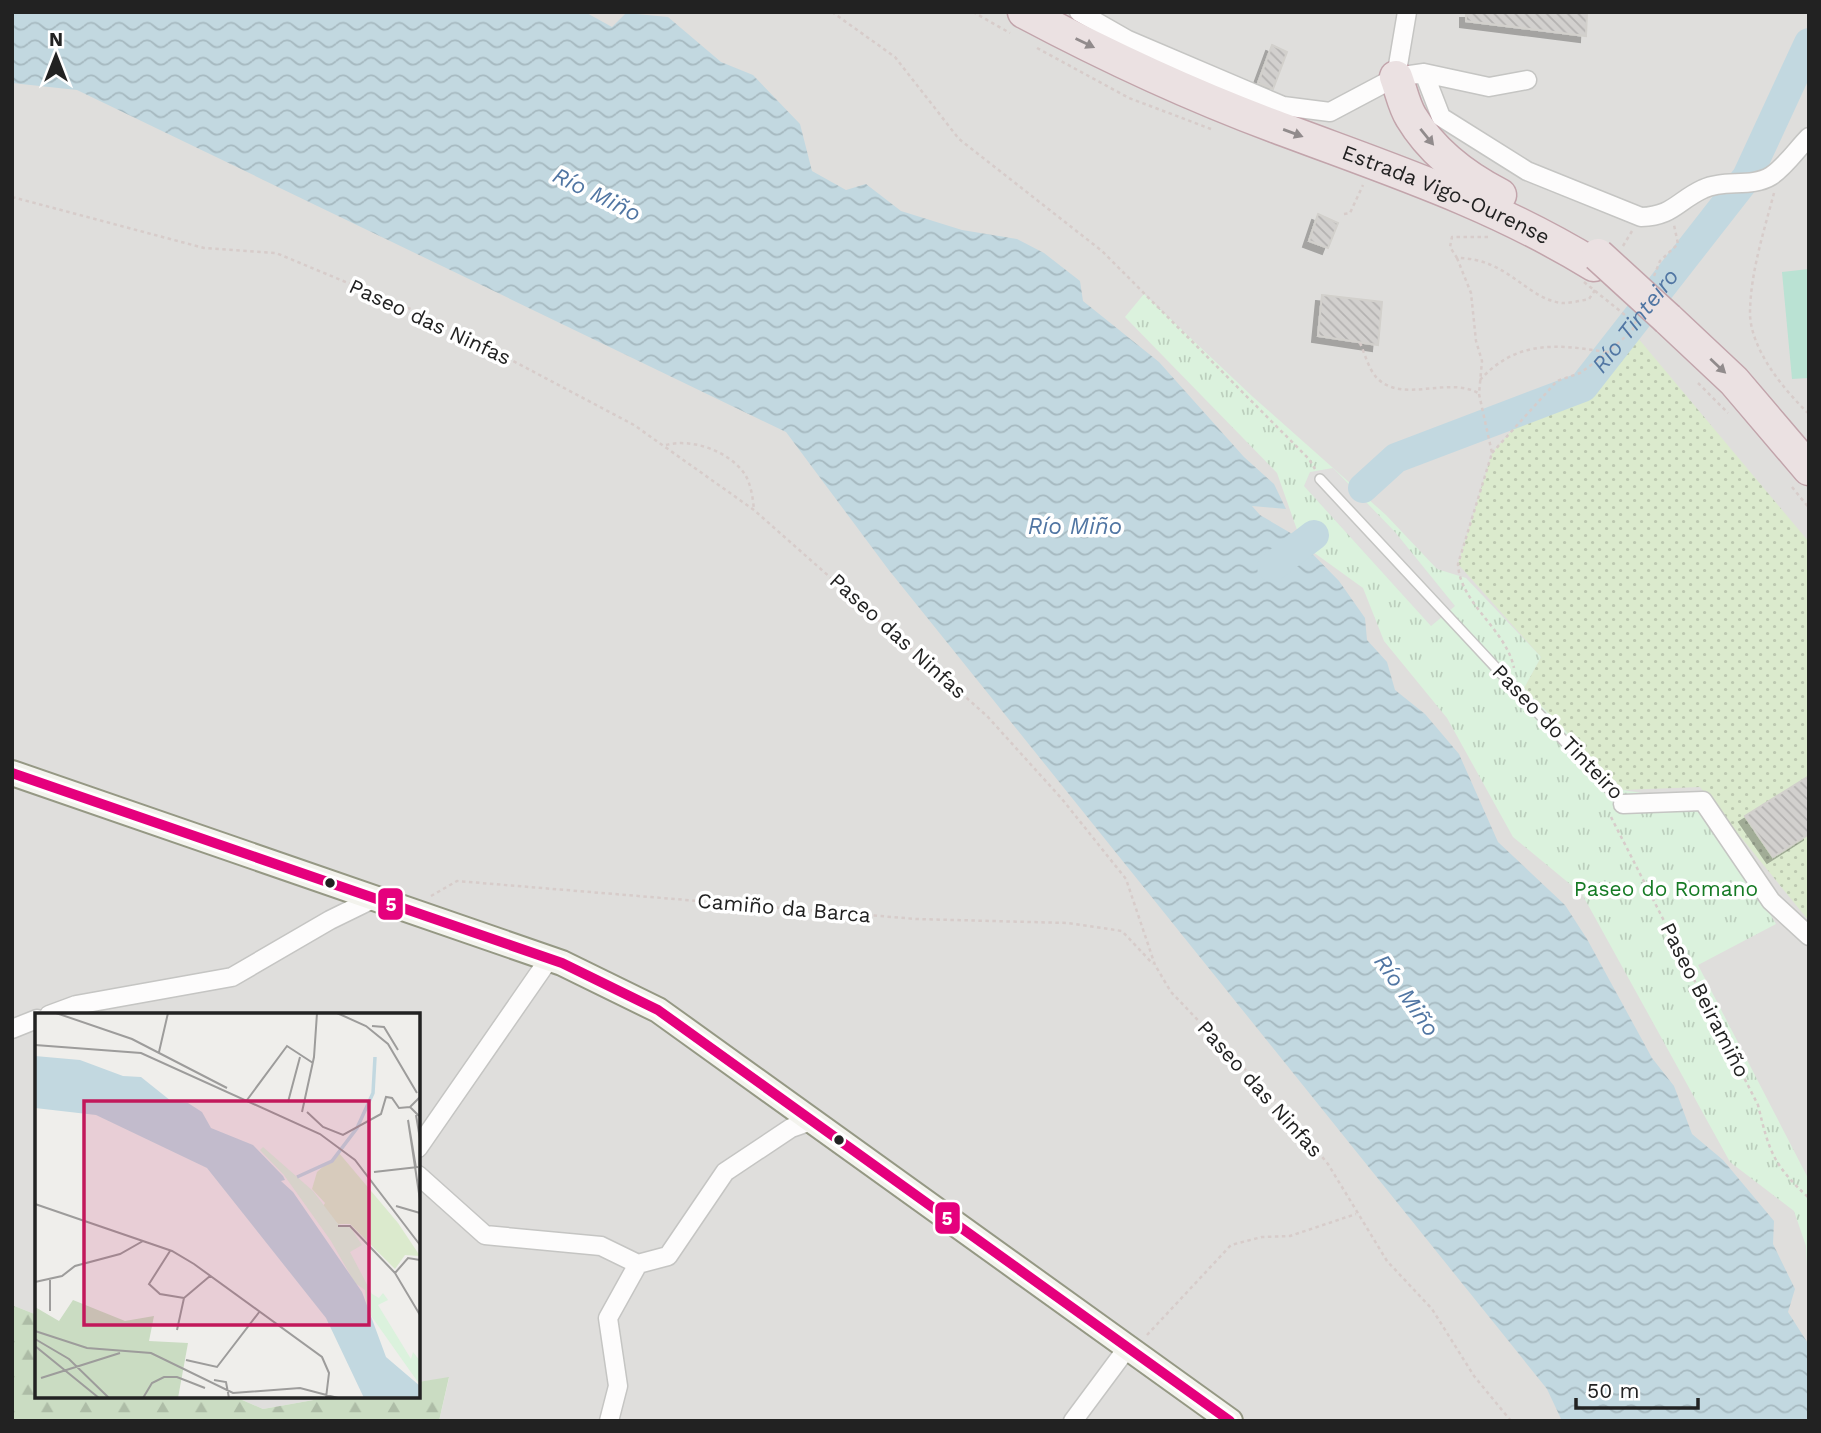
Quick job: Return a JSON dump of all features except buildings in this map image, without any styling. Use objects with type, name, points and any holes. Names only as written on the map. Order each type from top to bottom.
[{"type":"highway","name":"Estrada Vigo-Ourense","points":[[1024,12],[1152,76],[1273,126],[1427,182],[1506,215],[1598,268],[1656,324],[1734,381],[1796,473]]},
{"type":"highway","points":[[1410,75],[1411,117],[1455,168],[1598,268]]},
{"type":"main road","points":[[12,773],[549,959],[658,1010],[1230,1421]]},
{"type":"street","points":[[1079,12],[1128,40],[1283,106],[1330,112],[1410,75],[1489,86],[1527,80]]},
{"type":"street","points":[[1407,12],[1410,75],[1441,117],[1527,171],[1641,218],[1658,217],[1671,212],[1703,188],[1773,175],[1809,137]]},
{"type":"street","name":"Paseo do Tinteiro","points":[[1623,804],[1703,801],[1771,901],[1809,936]]},
{"type":"street","points":[[54,1013],[76,1004],[232,978],[330,920],[375,898]]},
{"type":"street","points":[[420,1145],[549,959]]},
{"type":"street","points":[[12,1029],[35,1020]]},
{"type":"street","points":[[420,1177],[485,1235],[601,1246],[638,1264],[668,1256],[725,1172],[791,1128],[814,1120]]},
{"type":"street","points":[[609,1421],[618,1386],[608,1318],[638,1264]]},
{"type":"street","points":[[1073,1421],[1131,1349]]},
{"type":"lane","name":"Paseo do Tinteiro","points":[[1320,479],[1623,804]]},
{"type":"path","points":[[832,12],[895,57],[959,139],[975,154],[1102,251],[1309,459],[1320,479]]},
{"type":"path","points":[[1773,175],[1777,184],[1756,270],[1750,315],[1761,353],[1809,414]]},
{"type":"path","points":[[1344,214],[1350,213],[1363,185]]},
{"type":"path","name":"Paseo das Ninfas","points":[[12,197],[204,248],[276,253],[432,318],[634,425],[666,445],[754,510],[987,716],[1062,799],[1126,879],[1155,965],[1171,992],[1280,1106],[1328,1164],[1387,1261],[1432,1308],[1474,1376],[1511,1421]]},
{"type":"path","points":[[1651,284],[1660,261],[1678,244],[1671,212]]},
{"type":"path","points":[[1457,258],[1480,260],[1504,269],[1553,301],[1564,303],[1589,299],[1598,268],[1641,218]]},
{"type":"path","points":[[1492,453],[1479,394],[1482,361],[1476,341],[1471,293],[1450,247],[1452,237],[1478,235],[1498,238]]},
{"type":"path","points":[[1598,268],[1656,324]]},
{"type":"path","points":[[1519,693],[1511,653],[1459,581],[1458,564],[1492,453],[1557,381],[1580,373],[1632,331],[1637,320]]},
{"type":"path","points":[[1360,344],[1374,376],[1386,384],[1410,389],[1458,386],[1479,394]]},
{"type":"path","points":[[1480,380],[1507,357],[1544,345],[1607,352]]},
{"type":"path","points":[[1693,377],[1731,416]]},
{"type":"path","points":[[666,445],[676,442],[707,447],[731,460],[745,475],[754,510]]},
{"type":"path","points":[[1796,473],[1809,508]]},
{"type":"path","name":"Paseo Beiramiño","points":[[1623,804],[1609,812],[1758,1105],[1768,1147],[1781,1172],[1809,1198]]},
{"type":"path","name":"Camiño da Barca","points":[[407,909],[457,881],[916,919],[1068,923],[1122,931],[1155,965]]},
{"type":"path","points":[[1131,1349],[1231,1245],[1262,1237],[1290,1236],[1357,1214]]},
{"type":"shaded area","points":[[12,12],[1809,12],[1809,1421],[439,1421],[449,1378],[420,1382],[420,1013],[35,1013],[35,1314],[12,1305]]},
{"type":"shaded area","points":[[1333,468],[1395,532],[1455,606],[1431,626],[1304,486],[1310,472]]},
{"type":"shaded area","points":[[238,1398],[325,1398],[263,1409]]},
{"type":"green space","points":[[1809,269],[1809,378],[1792,379],[1782,272]]},
{"type":"green space","name":"Paseo do Romano","points":[[1144,294],[1253,397],[1386,515],[1437,569],[1466,578],[1541,657],[1524,688],[1623,790],[1661,796],[1688,809],[1710,815],[1776,924],[1698,965],[1809,1180],[1809,1308],[1806,1246],[1794,1211],[1730,1162],[1582,894],[1513,837],[1447,718],[1384,641],[1363,588],[1302,544],[1277,473],[1125,317]]},
{"type":"green space","points":[[1632,331],[1809,542],[1809,921],[1700,787],[1623,790],[1524,688],[1541,657],[1458,564],[1492,453],[1528,412],[1591,393]]},
{"type":"green space","points":[[12,1305],[35,1314],[35,1398],[238,1398],[263,1409],[325,1398],[420,1398],[420,1382],[449,1377],[439,1421],[12,1421]]},
{"type":"water","name":"Río Miño","points":[[12,12],[585,12],[612,27],[626,13],[668,17],[721,62],[753,75],[800,124],[812,171],[846,190],[866,184],[901,211],[962,230],[1017,239],[1044,253],[1080,281],[1083,301],[1159,362],[1244,457],[1274,484],[1286,509],[1252,506],[1260,515],[1294,535],[1339,581],[1365,618],[1367,640],[1387,662],[1395,690],[1425,714],[1459,754],[1498,842],[1565,905],[1587,939],[1652,1058],[1674,1086],[1692,1134],[1723,1160],[1774,1221],[1773,1244],[1795,1289],[1788,1312],[1809,1345],[1809,1421],[1562,1421],[1547,1389],[888,569],[786,432],[77,90],[12,83]]},
{"type":"waterway","name":"Río Tinteiro","points":[[1363,488],[1396,458],[1583,387],[1747,177],[1809,43]]},
{"type":"waterway","name":"Río Tinteiro","points":[[1272,567],[1314,535]]},
{"type":"transit line","name":"5","points":[[12,773],[562,963],[658,1010],[1230,1421]]}]
